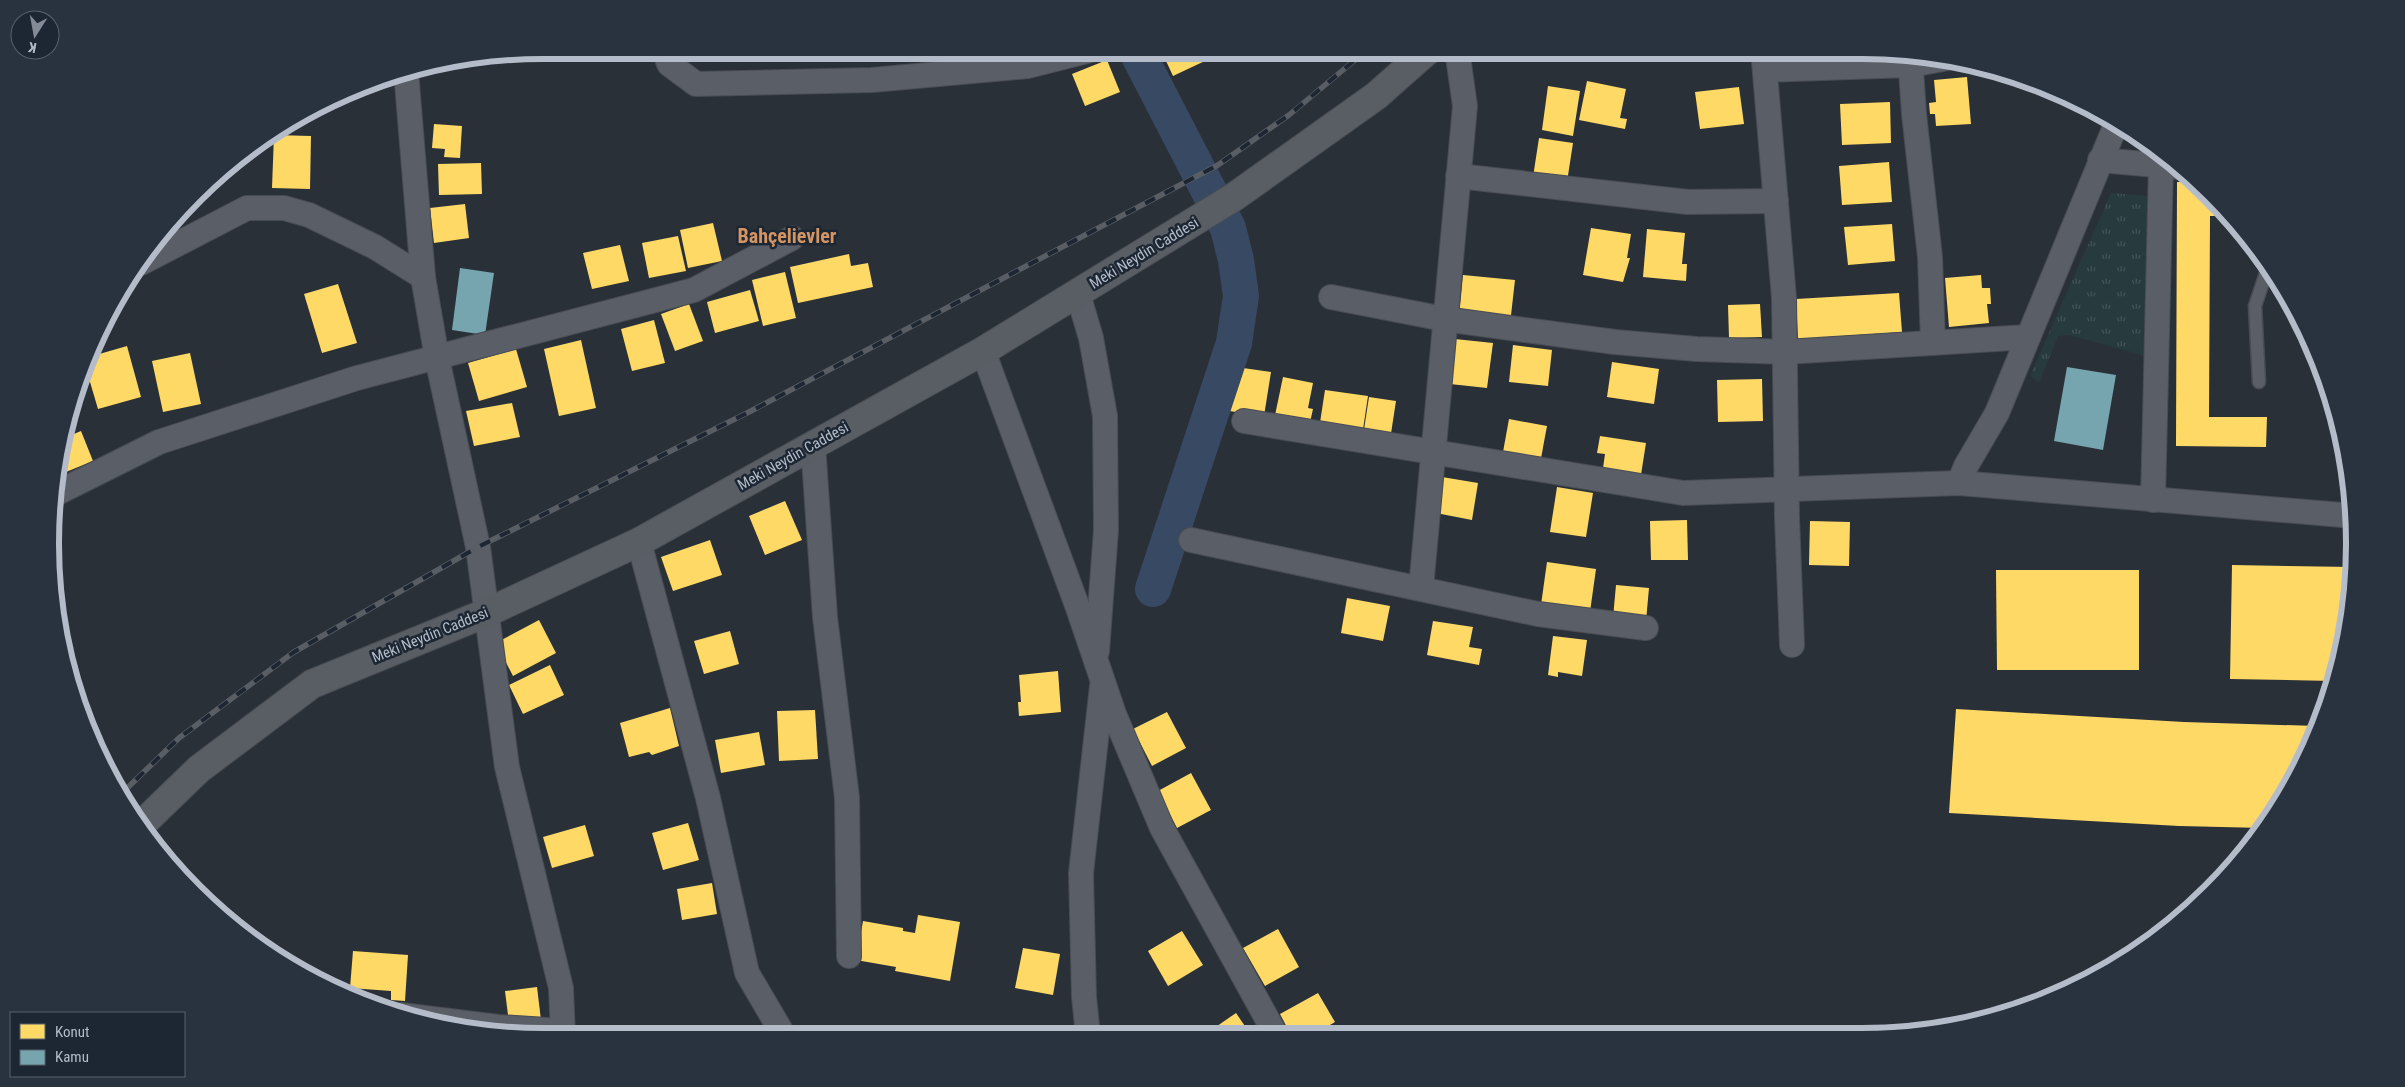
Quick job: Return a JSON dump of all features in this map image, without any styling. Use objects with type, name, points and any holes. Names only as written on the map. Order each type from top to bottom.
[{"type":"street","points":[[667,59],[669,64],[696,84],[872,80],[1028,66],[1056,59]]},
{"type":"street","name":"Meki Neydin Caddesi","points":[[146,821],[199,768],[312,684],[486,613],[639,542],[983,351],[1234,197],[1376,96],[1418,59]]},
{"type":"street","points":[[1421,588],[1444,319],[1465,106],[1458,59]]},
{"type":"street","points":[[1792,645],[1784,298],[1764,60],[1893,60]]},
{"type":"street","points":[[1911,62],[1914,114],[1930,256],[1933,343]]},
{"type":"street","points":[[407,78],[423,277],[437,358],[478,547],[507,767],[561,988],[563,1028]]},
{"type":"street","points":[[1959,483],[1966,466],[1997,413],[2114,130]]},
{"type":"street","points":[[2100,160],[2165,166]]},
{"type":"street","points":[[2152,500],[2170,170]]},
{"type":"street","points":[[1458,176],[1688,202],[1776,201]]},
{"type":"street","points":[[153,256],[247,208],[284,208],[309,215],[375,247],[423,277]]},
{"type":"street","points":[[62,490],[158,442],[358,378],[694,290],[792,238]]},
{"type":"street","points":[[1078,294],[1091,338],[1105,416],[1106,530],[1099,670],[1081,873],[1084,997],[1087,1028]]},
{"type":"street","points":[[1331,297],[1444,319],[1624,343],[1696,349],[1785,352],[2028,337]]},
{"type":"street","points":[[983,351],[1114,714],[1162,828],[1272,1028]]},
{"type":"street","points":[[1244,421],[1683,493],[1959,483],[2345,515]]},
{"type":"street","points":[[812,445],[825,617],[847,798],[849,956]]},
{"type":"street","points":[[1191,540],[1538,614],[1646,628]]},
{"type":"street","points":[[639,542],[708,798],[747,972],[779,1028]]},
{"type":"lane","points":[[2259,382],[2255,306],[2265,275]]},
{"type":"green space","points":[[2111,193],[2148,196],[2146,356],[2069,335],[2058,336],[2039,382],[2030,376]]},
{"type":"building: Konut","points":[[1165,59],[1207,60],[1173,76]]},
{"type":"building: Konut","points":[[1107,60],[1120,92],[1085,106],[1072,74]]},
{"type":"building: Konut","points":[[1967,77],[1971,124],[1936,126],[1935,114],[1930,114],[1929,103],[1936,102],[1934,80]]},
{"type":"building: Konut","points":[[1587,81],[1626,89],[1620,118],[1627,119],[1625,129],[1579,120]]},
{"type":"building: Konut","points":[[1548,86],[1580,91],[1573,136],[1542,130]]},
{"type":"building: Konut","points":[[1739,87],[1744,124],[1700,129],[1695,92]]},
{"type":"building: Konut","points":[[1890,102],[1891,143],[1842,145],[1840,104]]},
{"type":"building: Konut","points":[[434,124],[462,126],[460,158],[444,157],[445,149],[432,148]]},
{"type":"building: Konut","points":[[282,135],[311,136],[310,189],[272,188],[274,140]]},
{"type":"building: Konut","points":[[1539,138],[1573,143],[1567,182],[1533,177]]},
{"type":"building: Konut","points":[[1889,162],[1892,202],[1842,205],[1839,166]]},
{"type":"building: Konut","points":[[481,163],[482,194],[439,195],[438,164]]},
{"type":"building: Konut","points":[[2177,182],[2184,182],[2218,216],[2210,216],[2209,417],[2267,417],[2266,447],[2176,446]]},
{"type":"building: Konut","points":[[465,204],[469,238],[434,243],[430,208]]},
{"type":"building: Konut","points":[[713,223],[722,261],[688,268],[680,230]]},
{"type":"building: Konut","points":[[1892,224],[1895,261],[1848,265],[1844,227]]},
{"type":"building: Konut","points":[[1591,228],[1631,234],[1627,258],[1630,258],[1623,282],[1583,275]]},
{"type":"building: Konut","points":[[1647,229],[1685,233],[1682,264],[1687,264],[1686,281],[1643,277]]},
{"type":"building: Konut","points":[[678,236],[686,271],[649,278],[642,243]]},
{"type":"building: Konut","points":[[620,245],[629,281],[592,289],[583,253]]},
{"type":"building: Konut","points":[[849,254],[851,266],[868,263],[873,287],[798,303],[790,267]]},
{"type":"building: Konut","points":[[785,272],[796,318],[763,326],[752,280]]},
{"type":"building: Konut","points":[[1463,275],[1515,280],[1510,324],[1459,317]]},
{"type":"building: Konut","points":[[1981,275],[1982,288],[1990,288],[1991,304],[1987,304],[1989,323],[1949,327],[1945,278]]},
{"type":"building: Konut","points":[[338,284],[357,343],[322,353],[304,294]]},
{"type":"building: Konut","points":[[750,290],[759,321],[715,333],[707,302]]},
{"type":"building: Konut","points":[[1899,293],[1902,332],[1798,339],[1796,299]]},
{"type":"building: Konut","points":[[689,304],[703,341],[675,351],[661,314]]},
{"type":"building: Konut","points":[[1760,304],[1762,337],[1729,338],[1728,305]]},
{"type":"building: Konut","points":[[654,320],[665,363],[632,371],[621,329]]},
{"type":"building: Konut","points":[[1455,339],[1493,343],[1487,388],[1450,384]]},
{"type":"building: Konut","points":[[581,340],[596,408],[559,416],[544,349]]},
{"type":"building: Konut","points":[[1513,345],[1552,350],[1548,386],[1509,382]]},
{"type":"building: Konut","points":[[127,346],[141,397],[98,409],[88,377],[98,355]]},
{"type":"building: Konut","points":[[516,349],[527,387],[479,401],[468,363]]},
{"type":"building: Konut","points":[[190,353],[201,404],[163,412],[152,361]]},
{"type":"building: Konut","points":[[1612,362],[1659,369],[1654,404],[1607,397]]},
{"type":"building: Konut","points":[[1236,367],[1271,372],[1264,416],[1229,411]]},
{"type":"building: Konut","points":[[1283,377],[1313,383],[1308,408],[1313,409],[1309,427],[1274,420]]},
{"type":"building: Konut","points":[[1762,379],[1763,421],[1718,422],[1717,380]]},
{"type":"building: Konut","points":[[1325,390],[1368,396],[1362,436],[1319,429]]},
{"type":"building: Konut","points":[[1369,397],[1396,401],[1390,440],[1363,436]]},
{"type":"building: Konut","points":[[512,403],[520,437],[474,446],[466,411]]},
{"type":"building: Konut","points":[[1509,419],[1547,426],[1539,469],[1501,463]]},
{"type":"building: Konut","points":[[81,431],[93,461],[64,473],[68,449],[71,435]]},
{"type":"building: Konut","points":[[1600,436],[1646,443],[1640,481],[1602,475],[1605,454],[1597,453]]},
{"type":"building: Konut","points":[[1442,477],[1478,483],[1472,520],[1436,513]]},
{"type":"building: Konut","points":[[1557,487],[1593,493],[1586,537],[1550,532]]},
{"type":"building: Konut","points":[[785,501],[802,540],[765,555],[749,516]]},
{"type":"building: Konut","points":[[1687,520],[1688,560],[1651,560],[1650,521]]},
{"type":"building: Konut","points":[[1810,521],[1850,522],[1849,566],[1809,565]]},
{"type":"building: Konut","points":[[710,540],[722,575],[673,591],[661,557]]},
{"type":"building: Konut","points":[[1547,562],[1596,569],[1589,619],[1540,612]]},
{"type":"building: Konut","points":[[2232,565],[2345,567],[2337,638],[2326,681],[2230,679]]},
{"type":"building: Konut","points":[[1996,570],[2139,570],[2139,670],[1997,670]]},
{"type":"building: Konut","points":[[1616,585],[1649,588],[1646,621],[1613,618]]},
{"type":"building: Konut","points":[[1347,598],[1390,606],[1383,641],[1341,633]]},
{"type":"building: Konut","points":[[539,620],[556,653],[513,676],[496,643]]},
{"type":"building: Konut","points":[[1433,621],[1473,627],[1469,647],[1482,649],[1479,665],[1427,655]]},
{"type":"building: Konut","points":[[730,631],[739,664],[704,674],[694,641]]},
{"type":"building: Konut","points":[[1553,636],[1587,640],[1582,676],[1558,672],[1558,677],[1548,675]]},
{"type":"building: Konut","points":[[550,665],[564,695],[523,714],[509,685]]},
{"type":"building: Konut","points":[[1058,671],[1061,712],[1019,716],[1018,702],[1021,702],[1019,675]]},
{"type":"building: Konut","points":[[670,708],[679,746],[652,755],[649,752],[629,757],[620,723]]},
{"type":"building: Konut","points":[[1956,709],[2184,722],[2310,726],[2281,786],[2254,828],[2179,826],[1949,813]]},
{"type":"building: Konut","points":[[815,710],[818,759],[779,761],[777,711]]},
{"type":"building: Konut","points":[[1167,712],[1186,748],[1152,766],[1133,729]]},
{"type":"building: Konut","points":[[759,732],[765,765],[721,773],[715,740]]},
{"type":"building: Konut","points":[[1191,773],[1211,810],[1177,828],[1158,791]]},
{"type":"building: Konut","points":[[688,823],[699,860],[663,870],[652,833]]},
{"type":"building: Konut","points":[[585,825],[594,856],[552,868],[543,837]]},
{"type":"building: Konut","points":[[712,883],[717,914],[682,920],[677,889]]},
{"type":"building: Konut","points":[[918,915],[960,922],[950,981],[895,971],[896,967],[856,960],[863,921],[903,928],[903,931],[915,933]]},
{"type":"building: Konut","points":[[1278,929],[1299,967],[1265,986],[1243,948]]},
{"type":"building: Konut","points":[[1182,931],[1203,965],[1168,986],[1148,951]]},
{"type":"building: Konut","points":[[1023,948],[1060,954],[1053,995],[1015,988]]},
{"type":"building: Konut","points":[[353,951],[408,955],[405,1001],[391,1000],[391,991],[350,987]]},
{"type":"building: Konut","points":[[537,987],[541,1020],[509,1023],[505,991]]},
{"type":"building: Konut","points":[[1318,993],[1335,1022],[1325,1028],[1287,1028],[1280,1014]]},
{"type":"building: Konut","points":[[1236,1013],[1246,1028],[1214,1028]]},
{"type":"building: Kamu","points":[[460,268],[494,273],[485,335],[452,330]]},
{"type":"building: Kamu","points":[[2067,367],[2116,375],[2103,450],[2054,441]]},
{"type":"waterway","points":[[1141,59],[1228,228],[1236,260],[1241,296],[1234,343],[1153,589]]},
{"type":"railway","points":[[126,789],[179,738],[294,652],[478,547],[751,411],[1218,165],[1289,115],[1356,59]]},
{"type":"district","name":"Bahçelievler","points":[[787,236]]}]
